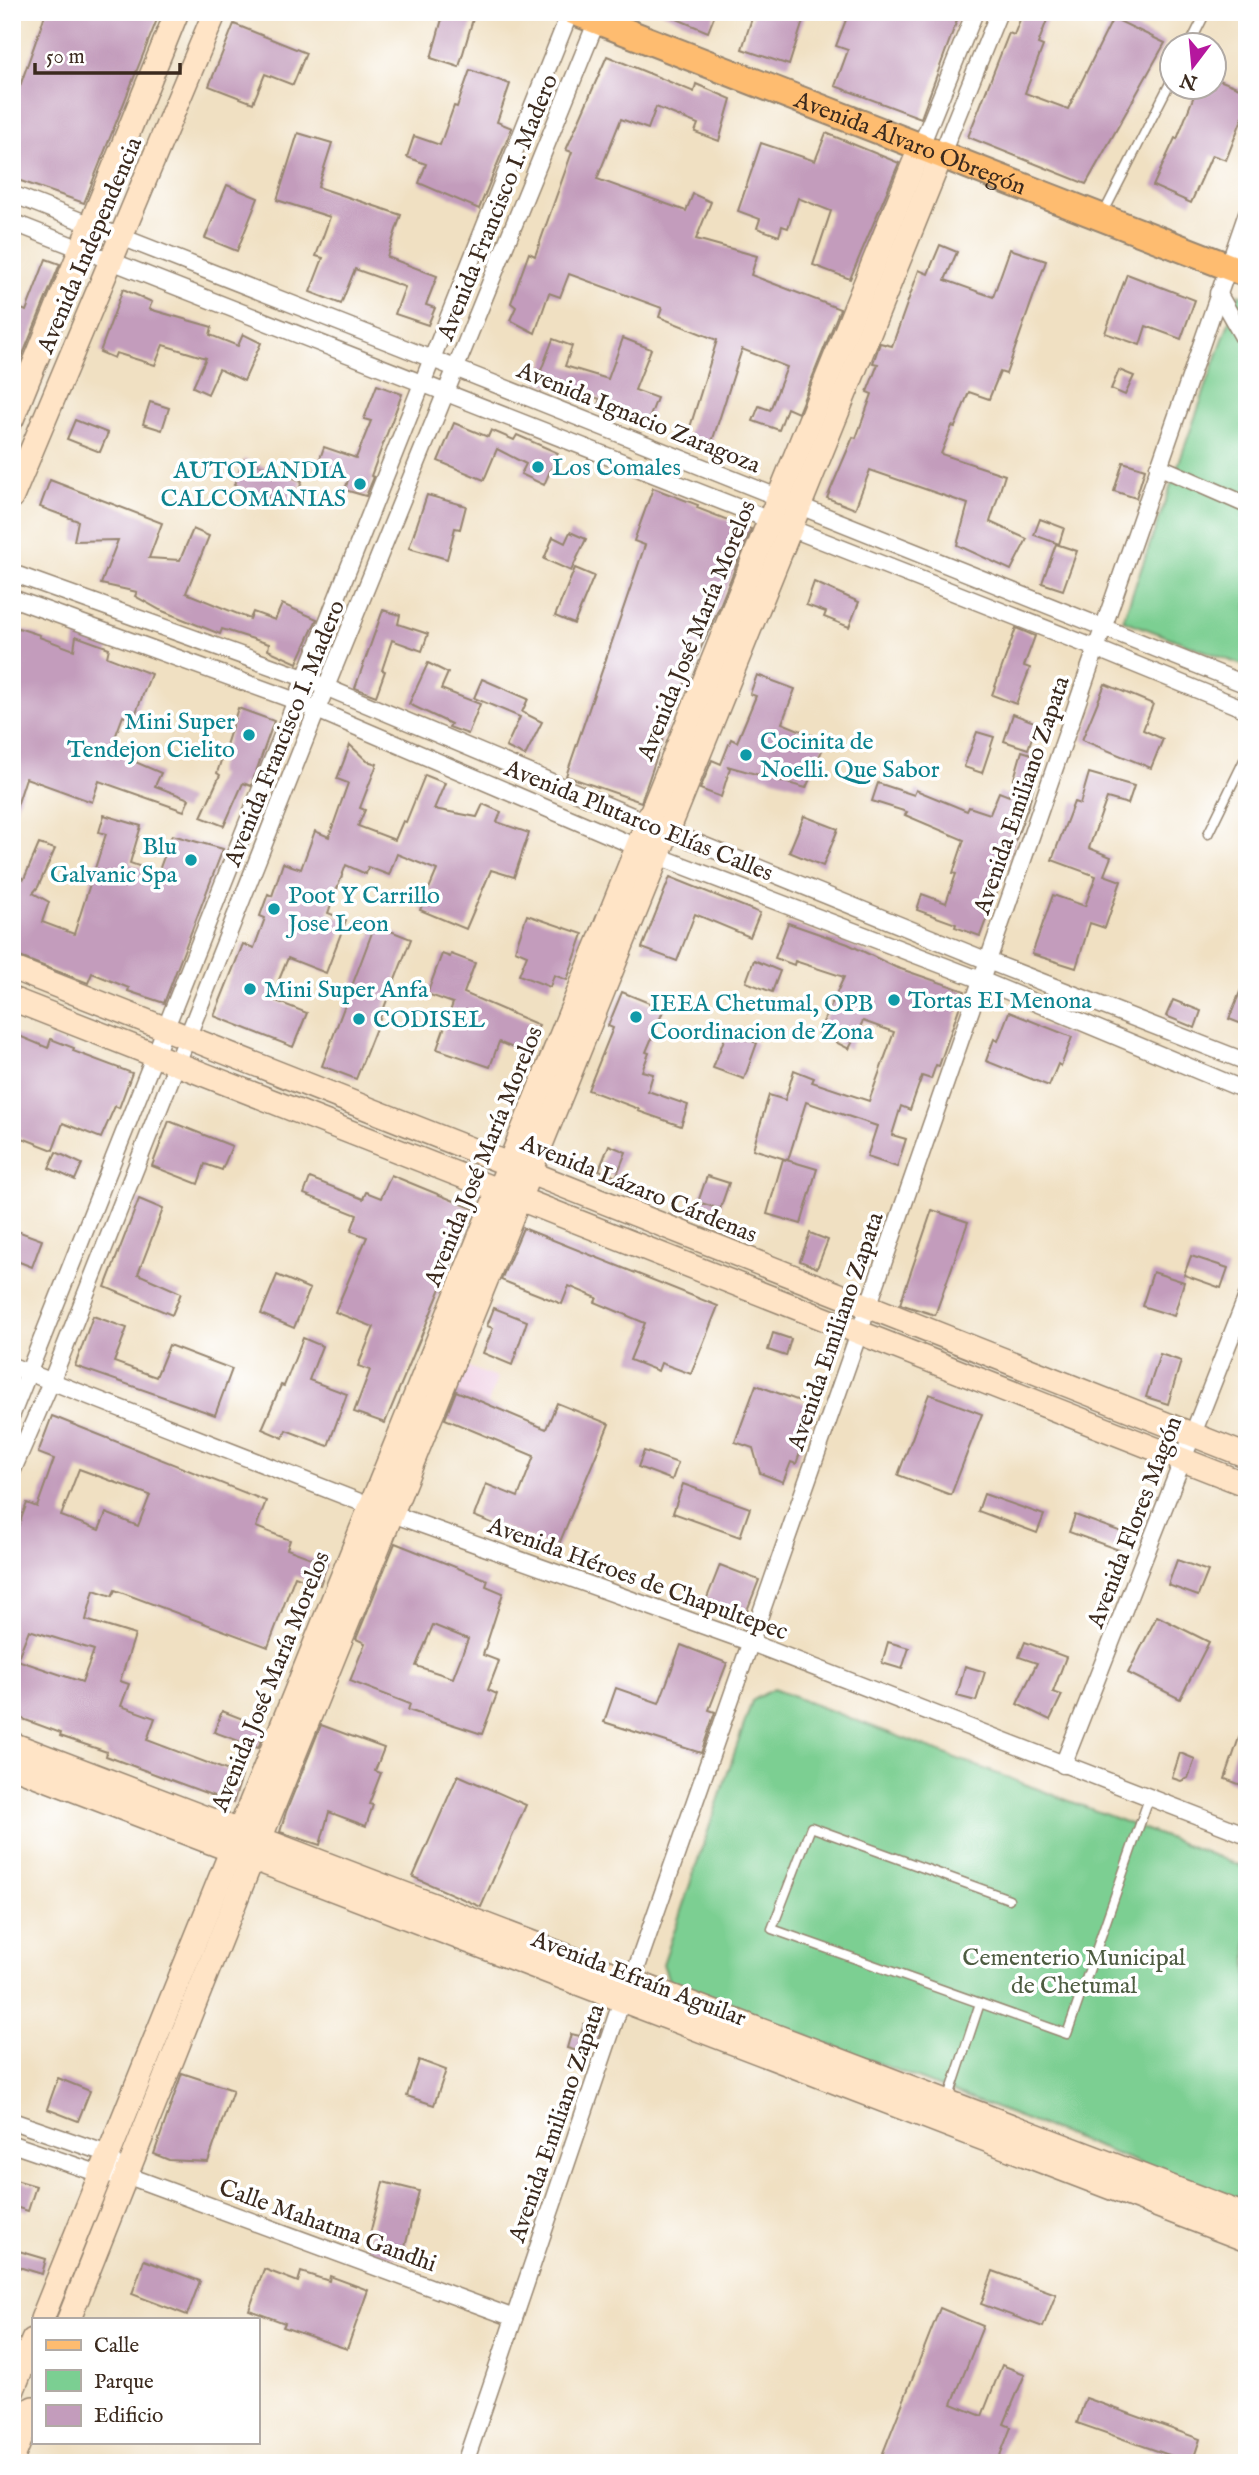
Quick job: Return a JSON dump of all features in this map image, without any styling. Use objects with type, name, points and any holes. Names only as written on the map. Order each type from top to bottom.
[{"type":"main road","name":"Avenida Independencia","points":[[12,419],[177,12]]},
{"type":"main road","name":"Avenida Independencia","points":[[12,498],[215,12]]},
{"type":"main road","name":"Avenida Álvaro Obregón","points":[[591,15],[931,152],[1237,270]]},
{"type":"main road","points":[[134,118],[166,129]]},
{"type":"main road","name":"Avenida José María Morelos","points":[[69,2318],[530,1173],[648,851],[647,821],[780,524],[931,152]]},
{"type":"main road","name":"Avenida José María Morelos","points":[[42,2318],[508,1164],[648,851],[668,831],[780,524]]},
{"type":"main road","name":"Avenida Lázaro Cárdenas","points":[[12,968],[1247,1456]]},
{"type":"main road","points":[[12,999],[1247,1485]]},
{"type":"main road","name":"Avenida Efraín Aguilar","points":[[12,1744],[234,1840],[944,2112],[1247,2240]]},
{"type":"main road","name":"Avenida Efraín Aguilar","points":[[12,1766],[234,1840]]},
{"type":"main road","name":"Avenida Efraín Aguilar","points":[[944,2112],[1247,2216]]},
{"type":"main road","points":[[12,2392],[32,2342]]},
{"type":"main road","points":[[12,2460],[32,2410]]},
{"type":"street","name":"Avenida Francisco I. Madero","points":[[12,1413],[570,12]]},
{"type":"street","name":"Avenida José María Morelos","points":[[931,152],[975,12]]},
{"type":"street","name":"Avenida José María Morelos","points":[[931,152],[999,12]]},
{"type":"street","name":"Avenida Francisco I. Madero","points":[[12,1472],[51,1382],[326,687],[447,393],[591,15]]},
{"type":"street","name":"Avenida Ignacio Zaragoza","points":[[12,194],[456,368],[1247,685]]},
{"type":"street","name":"Avenida Emiliano Zapata","points":[[465,2463],[627,1990],[869,1307],[1218,293],[1237,270],[1247,213]]},
{"type":"street","name":"Avenida Ignacio Zaragoza","points":[[12,222],[1096,648],[1247,710]]},
{"type":"street","points":[[1218,293],[1247,344]]},
{"type":"street","points":[[1158,466],[1247,505]]},
{"type":"street","name":"Avenida Plutarco Elías Calles","points":[[12,573],[304,678],[668,831],[988,961],[1247,1062]]},
{"type":"street","name":"Avenida Plutarco Elías Calles","points":[[12,598],[296,701],[648,851],[981,980],[1247,1091]]},
{"type":"street","name":"Avenida Flores Magón","points":[[1063,1765],[1247,1296]]},
{"type":"street","name":"Avenida Héroes de Chapultepec","points":[[12,1366],[370,1506],[750,1642],[1247,1835]]},
{"type":"street","points":[[12,2121],[104,2164]]},
{"type":"street","points":[[12,2144],[104,2164]]},
{"type":"street","name":"Calle Mahatma Gandhi","points":[[104,2164],[126,2175],[514,2318]]},
{"type":"lane","points":[[1196,32],[1206,12]]},
{"type":"lane","points":[[1101,217],[1159,102]]},
{"type":"lane","points":[[1208,834],[1247,754]]},
{"type":"lane","points":[[1009,1899],[811,1827],[772,1929],[1067,2034],[1149,1798]]},
{"type":"lane","points":[[944,2112],[979,2003]]},
{"type":"shaded area","points":[[463,1365],[497,1378],[488,1404],[454,1390]]},
{"type":"green space","points":[[1239,294],[1247,297],[1247,667],[1123,620]]},
{"type":"green space","name":"Cementerio Municipal de Chetumal","points":[[773,1689],[1247,1868],[1247,2204],[670,1984],[663,1964],[752,1701]]},
{"type":"building","points":[[46,12],[160,12],[84,203],[12,178],[12,109]]},
{"type":"building","points":[[444,12],[475,12],[459,67],[431,58]]},
{"type":"building","points":[[660,12],[716,12],[708,32]]},
{"type":"building","points":[[754,12],[806,12],[789,65],[742,49]]},
{"type":"building","points":[[849,12],[960,12],[921,118],[835,86],[848,50],[836,46]]},
{"type":"building","points":[[1023,12],[1050,12],[1038,44],[1043,46],[1025,93],[1068,109],[1113,18],[1158,40],[1158,55],[1086,184],[968,137],[1009,33],[1014,35]]},
{"type":"building","points":[[234,24],[306,53],[293,85],[265,74],[253,103],[209,86]]},
{"type":"building","points":[[607,56],[694,92],[696,84],[731,99],[719,141],[695,132],[698,124],[656,107],[648,129],[621,119],[597,179],[686,211],[693,194],[711,202],[696,239],[757,256],[751,275],[840,309],[798,413],[787,408],[779,430],[753,421],[759,406],[770,410],[787,367],[742,349],[711,445],[687,437],[717,340],[659,317],[662,308],[569,274],[560,297],[549,293],[535,333],[510,320],[516,307],[511,303],[529,253],[535,256],[572,152],[566,150]]},
{"type":"building","points":[[470,70],[510,84],[497,122],[512,128],[479,209],[419,183],[426,164],[407,157],[414,136],[440,145]]},
{"type":"building","points":[[1228,84],[1247,91],[1247,106],[1226,160],[1212,155],[1191,203],[1153,186],[1175,138],[1177,139],[1192,102],[1228,102]]},
{"type":"building","points":[[298,133],[332,143],[318,187],[401,215],[387,257],[437,276],[426,305],[435,308],[428,325],[395,314],[405,287],[355,269],[341,304],[310,292],[323,258],[316,256],[330,217],[277,200]]},
{"type":"building","points":[[826,133],[899,163],[850,279],[813,265],[831,211],[798,198],[788,228],[782,226],[779,236],[757,228],[760,219],[738,211],[761,143],[815,161]]},
{"type":"building","points":[[227,185],[258,198],[237,251],[205,238]]},
{"type":"building","points":[[940,245],[957,252],[945,280],[993,297],[1010,249],[1046,261],[1006,374],[1000,372],[989,399],[969,392],[941,454],[1005,475],[990,522],[1027,539],[1011,570],[957,545],[968,504],[870,470],[855,509],[827,498],[853,437],[856,438],[872,394],[867,392],[878,364],[873,363],[880,343],[892,346],[919,270],[928,274]]},
{"type":"building","points":[[46,259],[60,264],[12,381],[12,305],[26,311]]},
{"type":"building","points":[[1127,274],[1195,300],[1181,339],[1146,326],[1140,345],[1105,333]]},
{"type":"building","points":[[123,289],[152,302],[149,309],[212,327],[210,335],[238,346],[243,334],[261,343],[244,381],[219,369],[208,394],[193,387],[206,358],[163,345],[155,365],[116,353],[114,358],[100,352]]},
{"type":"building","points":[[623,338],[651,349],[635,390],[657,398],[647,424],[598,405],[600,399],[558,384],[556,388],[537,381],[553,339],[572,346],[565,366],[608,379]]},
{"type":"building","points":[[1119,370],[1134,376],[1125,395],[1111,389]]},
{"type":"building","points":[[377,385],[402,394],[366,496],[345,490],[348,480],[316,470],[324,447],[356,458],[371,421],[364,419]]},
{"type":"building","points":[[150,402],[169,408],[162,430],[143,424]]},
{"type":"building","points":[[75,420],[108,433],[100,452],[67,439]]},
{"type":"building","points":[[454,423],[488,437],[491,430],[514,440],[517,435],[558,453],[544,485],[521,474],[526,464],[497,449],[484,480],[438,461]]},
{"type":"building","points":[[244,459],[302,481],[293,507],[234,485]]},
{"type":"building","points":[[1123,462],[1145,469],[1136,498],[1114,491]]},
{"type":"building","points":[[50,480],[162,523],[149,558],[180,560],[193,529],[209,536],[186,593],[250,619],[253,612],[275,620],[282,604],[317,619],[297,663],[268,650],[269,644],[222,629],[220,634],[160,610],[135,596],[137,592],[101,584],[118,540],[74,541],[78,521],[40,507]]},
{"type":"building","points":[[653,488],[751,529],[674,707],[641,802],[566,776],[645,545],[634,541]]},
{"type":"building","points":[[427,495],[466,506],[460,529],[455,528],[447,559],[409,548]]},
{"type":"building","points":[[1040,519],[1064,528],[1059,544],[1034,535]]},
{"type":"building","points":[[570,532],[586,539],[571,571],[544,559],[553,537],[565,543]]},
{"type":"building","points":[[1056,544],[1077,551],[1063,590],[1042,583]]},
{"type":"building","points":[[575,568],[594,576],[574,624],[555,616]]},
{"type":"building","points":[[814,582],[859,602],[849,627],[824,617],[826,612],[806,605]]},
{"type":"building","points":[[383,610],[400,615],[398,624],[428,634],[422,651],[392,640],[376,696],[355,688]]},
{"type":"building","points":[[12,626],[74,650],[76,636],[109,648],[107,657],[151,674],[133,720],[123,716],[110,751],[161,773],[155,786],[189,799],[184,811],[99,781],[92,802],[26,778],[15,812],[12,811]]},
{"type":"building","points":[[1016,628],[1035,636],[1024,666],[1030,668],[1016,704],[992,695]]},
{"type":"building","points":[[428,663],[448,673],[441,689],[480,704],[468,734],[449,727],[451,724],[409,704]]},
{"type":"building","points":[[757,675],[795,689],[782,723],[826,741],[806,788],[727,766],[730,768],[721,797],[700,789],[712,760],[721,764],[731,739],[737,742],[756,696],[750,694]]},
{"type":"building","points":[[482,679],[528,699],[522,712],[542,722],[525,756],[506,747],[520,717],[474,698]]},
{"type":"building","points":[[1105,684],[1153,704],[1143,730],[1163,739],[1151,768],[1082,740]]},
{"type":"building","points":[[238,708],[274,721],[251,786],[243,783],[224,826],[201,817],[220,775],[217,773]]},
{"type":"building","points":[[1013,714],[1037,723],[1028,749],[1004,741]]},
{"type":"building","points":[[977,732],[994,737],[982,773],[964,767]]},
{"type":"building","points":[[350,745],[367,761],[377,764],[360,808],[365,810],[358,826],[395,840],[403,821],[406,822],[425,775],[445,783],[434,809],[477,817],[483,804],[501,812],[497,822],[529,833],[514,877],[491,870],[466,929],[420,910],[437,870],[397,854],[389,875],[368,867],[366,874],[346,865],[328,913],[346,920],[326,973],[288,958],[271,999],[307,1013],[293,1047],[214,1016],[243,944],[254,948],[265,918],[260,916],[268,894],[272,896],[283,863],[301,869],[315,831],[329,837],[348,783],[337,779]]},
{"type":"building","points":[[1022,751],[1041,757],[1029,804],[980,936],[917,910],[922,894],[946,903],[964,840],[905,815],[907,812],[872,801],[878,783],[914,795],[916,790],[967,811],[969,807],[990,814],[999,792],[1009,796]]},
{"type":"building","points":[[1089,773],[1134,786],[1128,804],[1107,798],[1089,848],[1111,857],[1104,875],[1121,881],[1105,928],[1090,923],[1076,968],[1032,954],[1053,895],[1085,906],[1096,876],[1052,860],[1074,802],[1080,804]]},
{"type":"building","points":[[104,815],[141,826],[130,863],[158,873],[172,835],[223,849],[164,1003],[128,991],[129,988],[92,973],[88,983],[12,954],[12,885],[17,887],[19,876],[24,879],[39,844],[55,849],[33,893],[49,902],[42,922],[74,934],[106,834],[99,832]]},
{"type":"building","points":[[804,816],[838,829],[823,866],[789,852]]},
{"type":"building","points":[[670,877],[760,913],[750,937],[695,914],[677,961],[642,948]]},
{"type":"building","points":[[527,915],[583,934],[567,980],[554,975],[550,987],[519,975],[527,955],[515,950]]},
{"type":"building","points":[[788,923],[848,944],[895,967],[965,991],[939,1066],[936,1065],[931,1079],[922,1076],[910,1110],[901,1106],[892,1135],[906,1139],[897,1167],[867,1157],[877,1126],[806,1102],[788,1160],[753,1149],[769,1095],[785,1100],[794,1070],[814,1078],[812,1082],[869,1101],[894,1032],[863,1021],[849,1049],[818,1033],[844,977],[795,961],[794,965],[775,958]]},
{"type":"building","name":"CODISEL","points":[[378,926],[411,939],[356,1079],[322,1066],[373,930]]},
{"type":"building","points":[[442,954],[450,957],[451,954],[475,963],[464,993],[539,1025],[527,1054],[499,1042],[490,1067],[437,1049],[453,1003],[427,994]]},
{"type":"building","points":[[754,960],[780,971],[772,992],[746,982]]},
{"type":"building","points":[[1247,977],[1247,1026],[1229,1019]]},
{"type":"building","points":[[622,992],[664,1009],[646,1052],[649,1053],[642,1071],[653,1074],[648,1091],[688,1105],[681,1126],[588,1090],[613,1028],[608,1026]]},
{"type":"building","points":[[1173,1000],[1201,1011],[1195,1028],[1166,1016]]},
{"type":"building","points":[[1009,1012],[1072,1037],[1061,1066],[1058,1064],[1049,1086],[986,1061],[994,1039],[998,1041]]},
{"type":"building","points":[[727,1032],[757,1043],[744,1079],[713,1068]]},
{"type":"building","points":[[12,1033],[48,1048],[51,1039],[74,1048],[73,1051],[132,1073],[119,1108],[115,1106],[101,1138],[63,1123],[53,1150],[12,1134]]},
{"type":"building","points":[[169,1121],[232,1146],[222,1170],[205,1164],[198,1184],[152,1166]]},
{"type":"building","points":[[609,1145],[626,1152],[616,1177],[599,1170]]},
{"type":"building","points":[[56,1152],[82,1164],[75,1180],[49,1168]]},
{"type":"building","points":[[783,1159],[817,1169],[801,1224],[767,1214]]},
{"type":"building","points":[[391,1175],[474,1209],[385,1423],[354,1412],[370,1370],[358,1366],[374,1327],[335,1312],[367,1237],[351,1231],[357,1215],[304,1194],[310,1178],[363,1199],[366,1192],[381,1198]]},
{"type":"building","points":[[707,1176],[729,1183],[720,1209],[698,1202]]},
{"type":"building","points":[[139,1199],[163,1209],[138,1274],[181,1293],[172,1315],[105,1287]]},
{"type":"building","points":[[932,1210],[968,1222],[935,1315],[900,1304]]},
{"type":"building","points":[[523,1228],[718,1306],[691,1374],[661,1363],[658,1371],[630,1360],[645,1323],[595,1302],[597,1298],[569,1286],[562,1304],[501,1280]]},
{"type":"building","points":[[12,1229],[42,1240],[32,1267],[12,1259]]},
{"type":"building","points":[[810,1233],[828,1240],[817,1268],[800,1261]]},
{"type":"building","points":[[1191,1256],[1228,1268],[1221,1288],[1184,1275]]},
{"type":"building","points":[[1153,1272],[1184,1282],[1174,1316],[1142,1306]]},
{"type":"building","points":[[277,1275],[310,1289],[294,1328],[261,1314]]},
{"type":"building","points":[[494,1308],[527,1321],[512,1365],[483,1353],[493,1328],[487,1326]]},
{"type":"building","points":[[93,1316],[127,1328],[114,1362],[156,1377],[169,1345],[232,1369],[215,1415],[75,1366]]},
{"type":"building","points":[[773,1333],[791,1339],[786,1356],[768,1350]]},
{"type":"building","points":[[303,1338],[322,1346],[309,1380],[347,1394],[328,1446],[286,1430],[283,1438],[262,1429],[281,1385],[284,1386]]},
{"type":"building","points":[[1160,1354],[1181,1361],[1168,1404],[1146,1397]]},
{"type":"building","points":[[756,1385],[816,1407],[796,1464],[791,1462],[783,1482],[760,1473],[753,1448],[735,1442]]},
{"type":"building","points":[[456,1391],[546,1429],[557,1403],[609,1424],[557,1549],[474,1516],[486,1484],[518,1497],[534,1456],[445,1419]]},
{"type":"building","points":[[929,1394],[982,1414],[951,1495],[898,1475]]},
{"type":"building","points":[[52,1416],[266,1501],[256,1527],[290,1540],[287,1549],[327,1564],[320,1585],[295,1576],[268,1647],[115,1590],[112,1596],[94,1590],[86,1620],[135,1635],[120,1681],[129,1684],[121,1706],[155,1718],[147,1740],[242,1776],[233,1803],[106,1756],[107,1752],[60,1736],[61,1733],[12,1715],[12,1543],[27,1503],[37,1507],[54,1459],[38,1453]],"holes":[[[79,1469],[150,1495],[138,1526],[106,1513],[99,1530],[61,1516]],[[29,1630],[94,1650],[82,1682],[17,1660]]]},
{"type":"building","points":[[644,1451],[678,1463],[672,1480],[638,1467]]},
{"type":"building","points":[[683,1484],[750,1508],[740,1537],[673,1513]]},
{"type":"building","points":[[984,1494],[1044,1515],[1037,1533],[978,1511]]},
{"type":"building","points":[[1075,1515],[1133,1536],[1127,1553],[1069,1532]]},
{"type":"building","points":[[395,1543],[488,1580],[486,1586],[503,1593],[483,1655],[499,1661],[488,1690],[497,1694],[482,1734],[408,1710],[410,1704],[350,1681],[365,1643],[356,1639]],"holes":[[[433,1625],[468,1639],[453,1678],[416,1666]]]},
{"type":"building","points":[[1177,1560],[1208,1571],[1198,1596],[1168,1585]]},
{"type":"building","points":[[720,1565],[759,1580],[744,1618],[705,1603]]},
{"type":"building","points":[[1157,1616],[1209,1642],[1180,1699],[1128,1673]]},
{"type":"building","points":[[888,1642],[909,1648],[902,1669],[882,1663]]},
{"type":"building","points":[[1025,1642],[1066,1657],[1053,1692],[1062,1695],[1050,1720],[1017,1704],[1037,1663],[1019,1657]]},
{"type":"building","points":[[681,1645],[727,1663],[709,1710],[715,1712],[701,1753],[604,1722],[616,1688],[659,1703]]},
{"type":"building","points":[[965,1666],[985,1672],[976,1701],[957,1696]]},
{"type":"building","points":[[222,1711],[266,1728],[258,1748],[214,1732]]},
{"type":"building","points":[[1244,1723],[1247,1724],[1247,1787],[1225,1779]]},
{"type":"building","points":[[321,1725],[384,1748],[375,1771],[381,1773],[369,1804],[373,1805],[366,1826],[329,1812],[320,1845],[280,1832]]},
{"type":"building","points":[[1180,1753],[1195,1759],[1188,1778],[1181,1781],[1172,1778]]},
{"type":"building","points":[[458,1775],[526,1805],[481,1907],[413,1877]]},
{"type":"building","points":[[584,2024],[601,2029],[596,2045],[591,2044],[588,2054],[567,2048],[571,2034],[580,2036]]},
{"type":"building","points":[[419,2060],[446,2070],[434,2105],[407,2096]]},
{"type":"building","points":[[182,2073],[233,2090],[208,2162],[169,2160],[154,2154]]},
{"type":"building","points":[[58,2078],[90,2091],[78,2121],[47,2109]]},
{"type":"building","points":[[12,2179],[36,2186],[28,2211],[12,2206]]},
{"type":"building","points":[[383,2182],[419,2191],[402,2259],[366,2250]]},
{"type":"building","points":[[12,2249],[46,2259],[42,2274],[12,2265]]},
{"type":"building","points":[[144,2260],[200,2281],[187,2315],[132,2294]]},
{"type":"building","points":[[264,2269],[298,2282],[301,2272],[329,2281],[330,2276],[368,2290],[347,2349],[283,2327],[285,2323],[249,2310]]},
{"type":"building","points":[[993,2271],[1056,2294],[1043,2327],[981,2304]]},
{"type":"building","points":[[940,2308],[983,2326],[952,2404],[982,2416],[1002,2365],[1025,2374],[1004,2424],[1011,2427],[997,2463],[879,2463]]},
{"type":"building","points":[[1086,2398],[1200,2439],[1192,2463],[1077,2423]]},
{"type":"place","name":"Los Comales","points":[[538,467]]},
{"type":"place","name":"AUTOLANDIA CALCOMANIAS","points":[[360,484]]},
{"type":"place","name":"Mini Super Tendejon Cielito","points":[[249,735]]},
{"type":"place","name":"Cocinita de Noelli. Que Sabor","points":[[746,755]]},
{"type":"place","name":"Blu Galvanic Spa","points":[[191,860]]},
{"type":"place","name":"Poot Y Carrillo Jose Leon","points":[[274,909]]},
{"type":"place","name":"Mini Super Anfa","points":[[250,989]]},
{"type":"place","name":"Tortas EI Menona","points":[[894,1000]]},
{"type":"place","name":"IEEA Chetumal, OPB Coordinacion de Zona","points":[[636,1017]]},
{"type":"place","name":"CODISEL","points":[[359,1019]]}]
